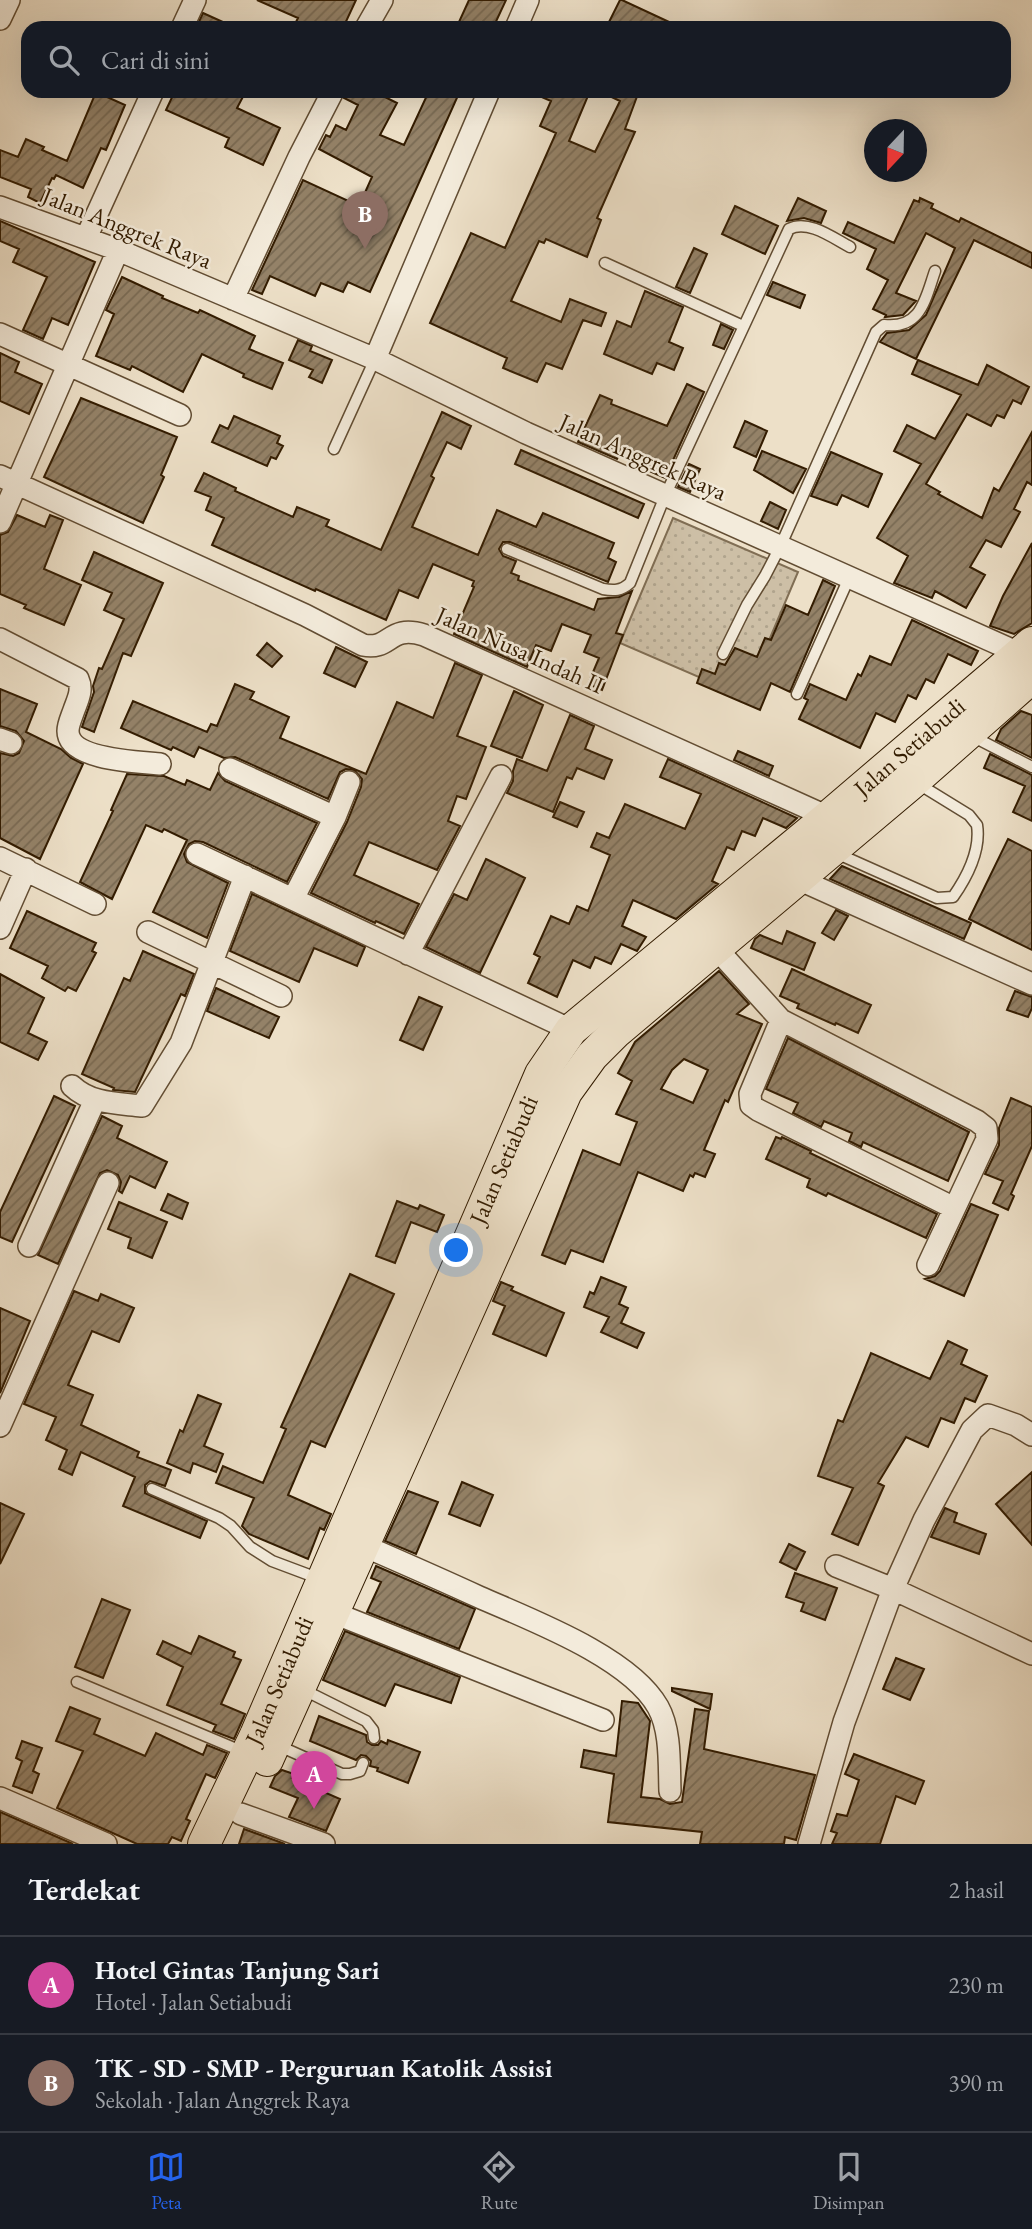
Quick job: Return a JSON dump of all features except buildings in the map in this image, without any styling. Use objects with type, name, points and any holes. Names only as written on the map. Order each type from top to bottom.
[{"type":"main road","name":"Jalan Setiabudi","points":[[204,1844],[261,1748],[290,1683],[323,1580],[541,1074],[571,1030],[828,817],[1029,658]]},
{"type":"main road","name":"Jalan Setiabudi","points":[[290,1683],[334,1613],[566,1092],[600,1048],[967,734],[1029,658]]},
{"type":"main road","name":"Jalan Setiabudi","points":[[227,1844],[241,1814],[261,1748]]},
{"type":"street","points":[[0,19],[9,0]]},
{"type":"street","points":[[185,21],[195,0]]},
{"type":"street","points":[[370,21],[382,0]]},
{"type":"street","points":[[519,21],[528,0]]},
{"type":"street","points":[[86,238],[150,98]]},
{"type":"street","name":"Jalan Anggrek Raya","points":[[233,299],[329,98]]},
{"type":"street","points":[[375,359],[486,98]]},
{"type":"street","name":"Jalan Anggrek Raya","points":[[0,206],[118,250],[375,359],[526,433],[1029,658]]},
{"type":"street","points":[[0,522],[9,480],[68,365],[118,250]]},
{"type":"street","points":[[0,334],[180,415]]},
{"type":"street","name":"Jalan Nusa Indah II","points":[[9,480],[305,615],[363,645],[379,645],[399,632],[409,630],[424,635],[828,817]]},
{"type":"street","points":[[0,639],[78,679],[80,694],[67,729],[76,746],[93,754],[160,764]]},
{"type":"street","points":[[230,769],[335,817]]},
{"type":"street","points":[[408,954],[501,776]]},
{"type":"street","points":[[293,899],[335,817],[349,782]]},
{"type":"street","points":[[197,854],[571,1030]]},
{"type":"street","points":[[0,858],[95,904]]},
{"type":"street","points":[[0,928],[26,869]]},
{"type":"street","points":[[72,1086],[79,1093],[95,1100],[142,1106],[181,1043],[245,876]]},
{"type":"street","points":[[797,879],[1032,984]]},
{"type":"street","points":[[148,932],[281,996]]},
{"type":"street","points":[[715,947],[781,1020],[986,1128],[987,1139],[928,1265]]},
{"type":"street","points":[[781,1020],[750,1094],[751,1105],[954,1208]]},
{"type":"street","points":[[29,1245],[95,1100]]},
{"type":"street","points":[[0,1426],[108,1184]]},
{"type":"street","points":[[809,1844],[844,1722],[893,1589],[924,1520],[972,1430],[988,1415],[1016,1425],[1032,1435]]},
{"type":"street","points":[[362,1545],[538,1623],[600,1654],[641,1685],[659,1708],[664,1726],[669,1755],[670,1791]]},
{"type":"street","points":[[835,1566],[893,1589],[1032,1654]]},
{"type":"street","points":[[334,1613],[603,1720]]},
{"type":"street","points":[[0,1798],[106,1844]]},
{"type":"street","points":[[241,1814],[324,1844]]},
{"type":"lane","points":[[507,550],[591,585],[613,591],[623,589],[630,583],[665,496],[789,229],[801,225],[850,247]]},
{"type":"lane","points":[[605,264],[743,326]]},
{"type":"lane","points":[[723,654],[747,604],[780,547],[876,332],[884,325],[895,326],[910,322],[918,314],[935,271]]},
{"type":"lane","points":[[334,449],[375,359]]},
{"type":"lane","points":[[797,694],[849,578]]},
{"type":"lane","points":[[967,734],[1032,767]]},
{"type":"lane","points":[[830,850],[937,898],[953,897],[963,883],[975,855],[976,825],[969,815],[914,781]]},
{"type":"lane","points":[[152,1489],[219,1518],[231,1526],[250,1547],[272,1561],[323,1580]]},
{"type":"lane","points":[[77,1682],[342,1774],[360,1771],[363,1763]]},
{"type":"lane","points":[[290,1683],[366,1721],[373,1730],[374,1738]]},
{"type":"shaded area","points":[[673,518],[798,572],[745,697],[620,643]]},
{"type":"place","name":"TK - SD - SMP - Perguruan Katolik Assisi","points":[[365,249]]},
{"type":"place","name":"Hotel Gintas Tanjung Sari","points":[[314,1809]]}]
